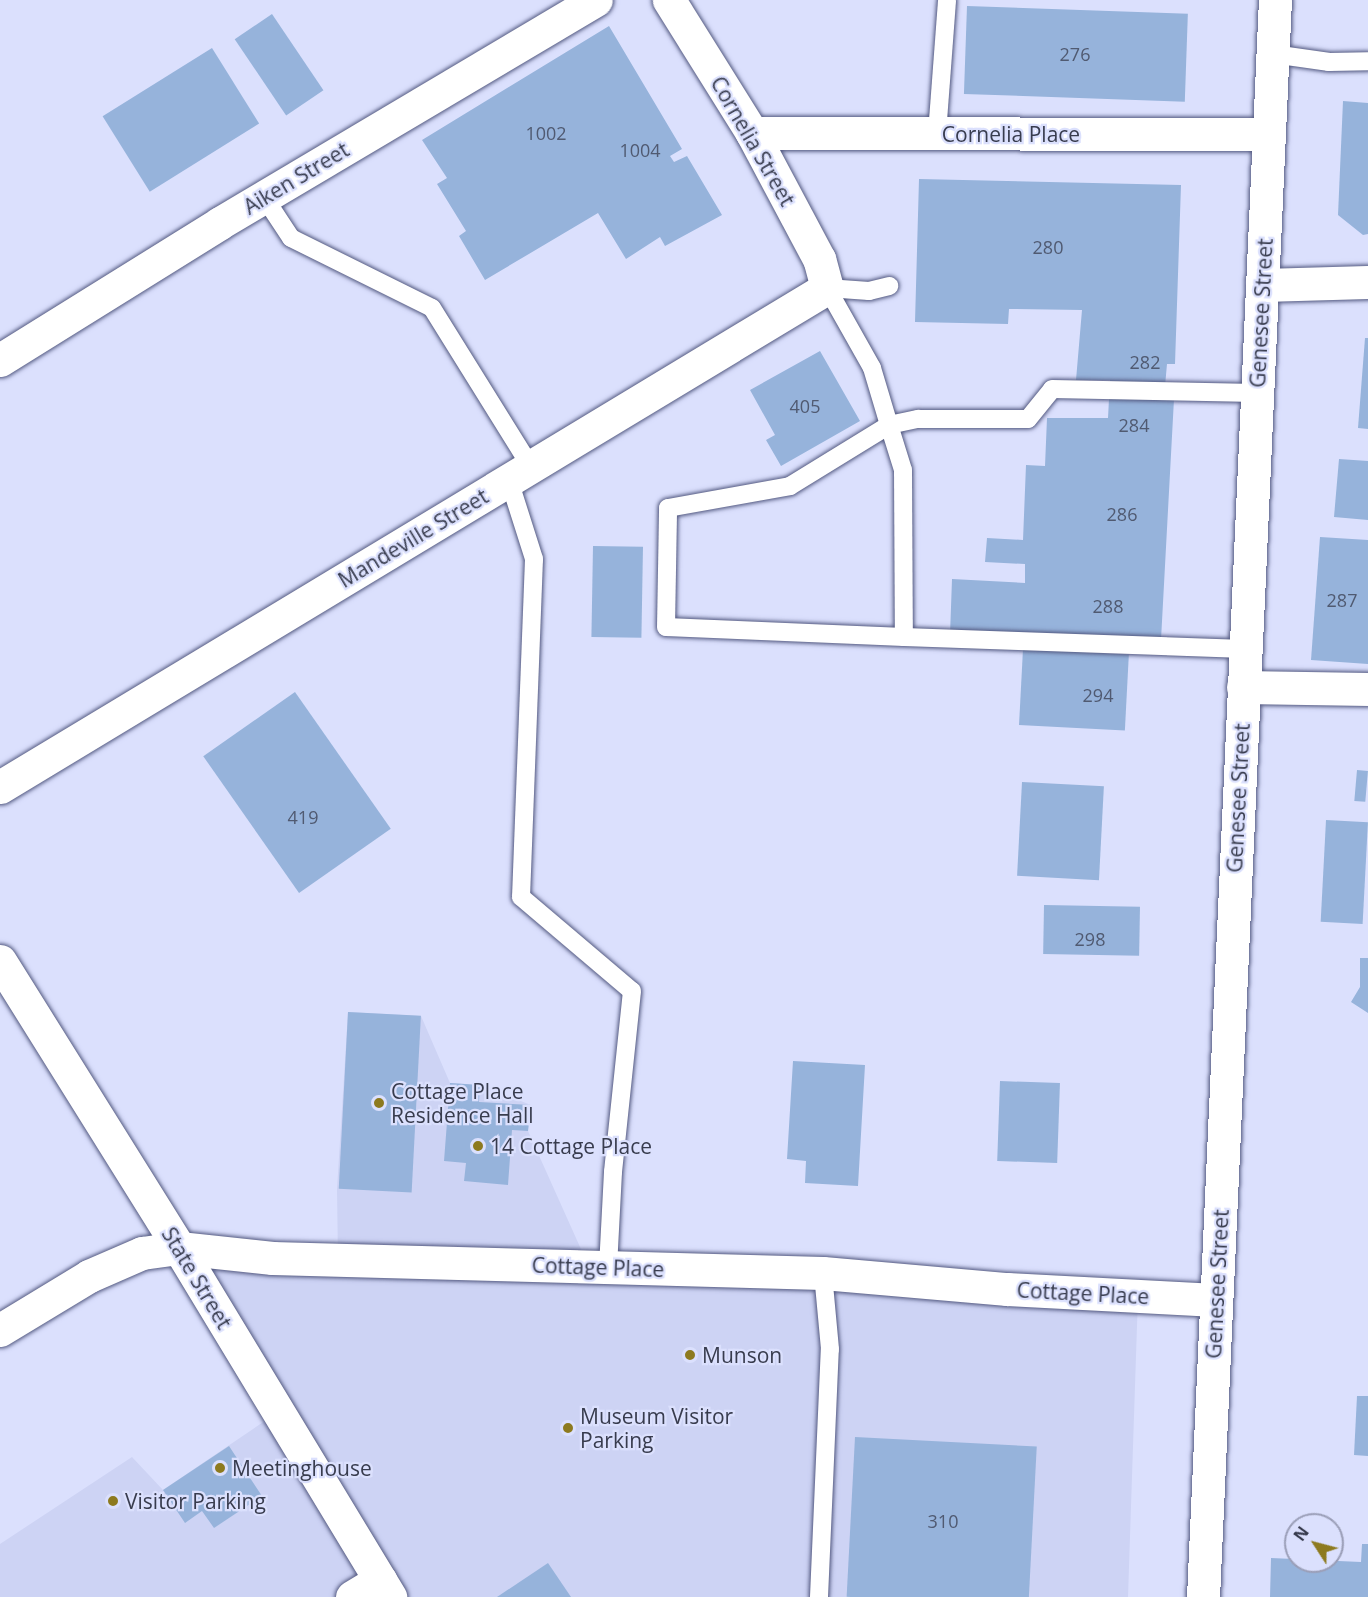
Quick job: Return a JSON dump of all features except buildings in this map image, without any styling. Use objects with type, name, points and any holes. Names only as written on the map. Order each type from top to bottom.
[{"type":"street","name":"Aiken Street","points":[[0,360],[264,197],[596,0]]},
{"type":"street","name":"Cornelia Street","points":[[669,0],[752,133],[819,259],[827,288]]},
{"type":"street","name":"Genesee Street","points":[[1203,1597],[1275,0]]},
{"type":"street","name":"Cornelia Place","points":[[752,133],[1269,134]]},
{"type":"street","points":[[1262,285],[1368,282]]},
{"type":"street","name":"Mandeville Street","points":[[0,787],[827,288]]},
{"type":"street","points":[[1243,687],[1368,689]]},
{"type":"street","name":"State Street","points":[[0,962],[179,1248],[385,1589]]},
{"type":"street","name":"Cottage Place","points":[[0,1330],[89,1276],[142,1253],[179,1248],[272,1258],[823,1273],[1007,1289],[1216,1300]]},
{"type":"street","points":[[352,1597],[385,1589]]},
{"type":"lane","points":[[937,134],[947,0]]},
{"type":"lane","points":[[1273,54],[1329,62],[1368,61]]},
{"type":"lane","points":[[264,197],[291,238],[432,308],[520,473],[534,559],[520,897],[632,991],[612,1172],[608,1268]]},
{"type":"lane","points":[[827,288],[869,291],[889,286]]},
{"type":"lane","points":[[827,288],[872,368],[903,471],[904,637]]},
{"type":"lane","points":[[1245,650],[666,627],[668,508],[790,486],[889,425],[918,419],[1028,419],[1052,389],[1257,393]]},
{"type":"lane","points":[[819,1597],[830,1349],[823,1273]]},
{"type":"shaded area","name":"Munson","points":[[348,1012],[421,1016],[450,1083],[480,1085],[531,1105],[528,1131],[589,1267],[1138,1296],[1128,1597],[0,1597],[0,1544],[132,1457],[163,1490],[278,1412],[179,1248],[338,1260],[337,1189]]},
{"type":"place","name":"Cottage Place Residence Hall","points":[[379,1103]]},
{"type":"place","name":"14 Cottage Place","points":[[478,1146]]},
{"type":"place","name":"Munson","points":[[690,1355]]},
{"type":"place","name":"Museum Visitor Parking","points":[[568,1428]]},
{"type":"place","name":"Meetinghouse","points":[[220,1468]]},
{"type":"place","name":"Visitor Parking","points":[[113,1501]]}]
